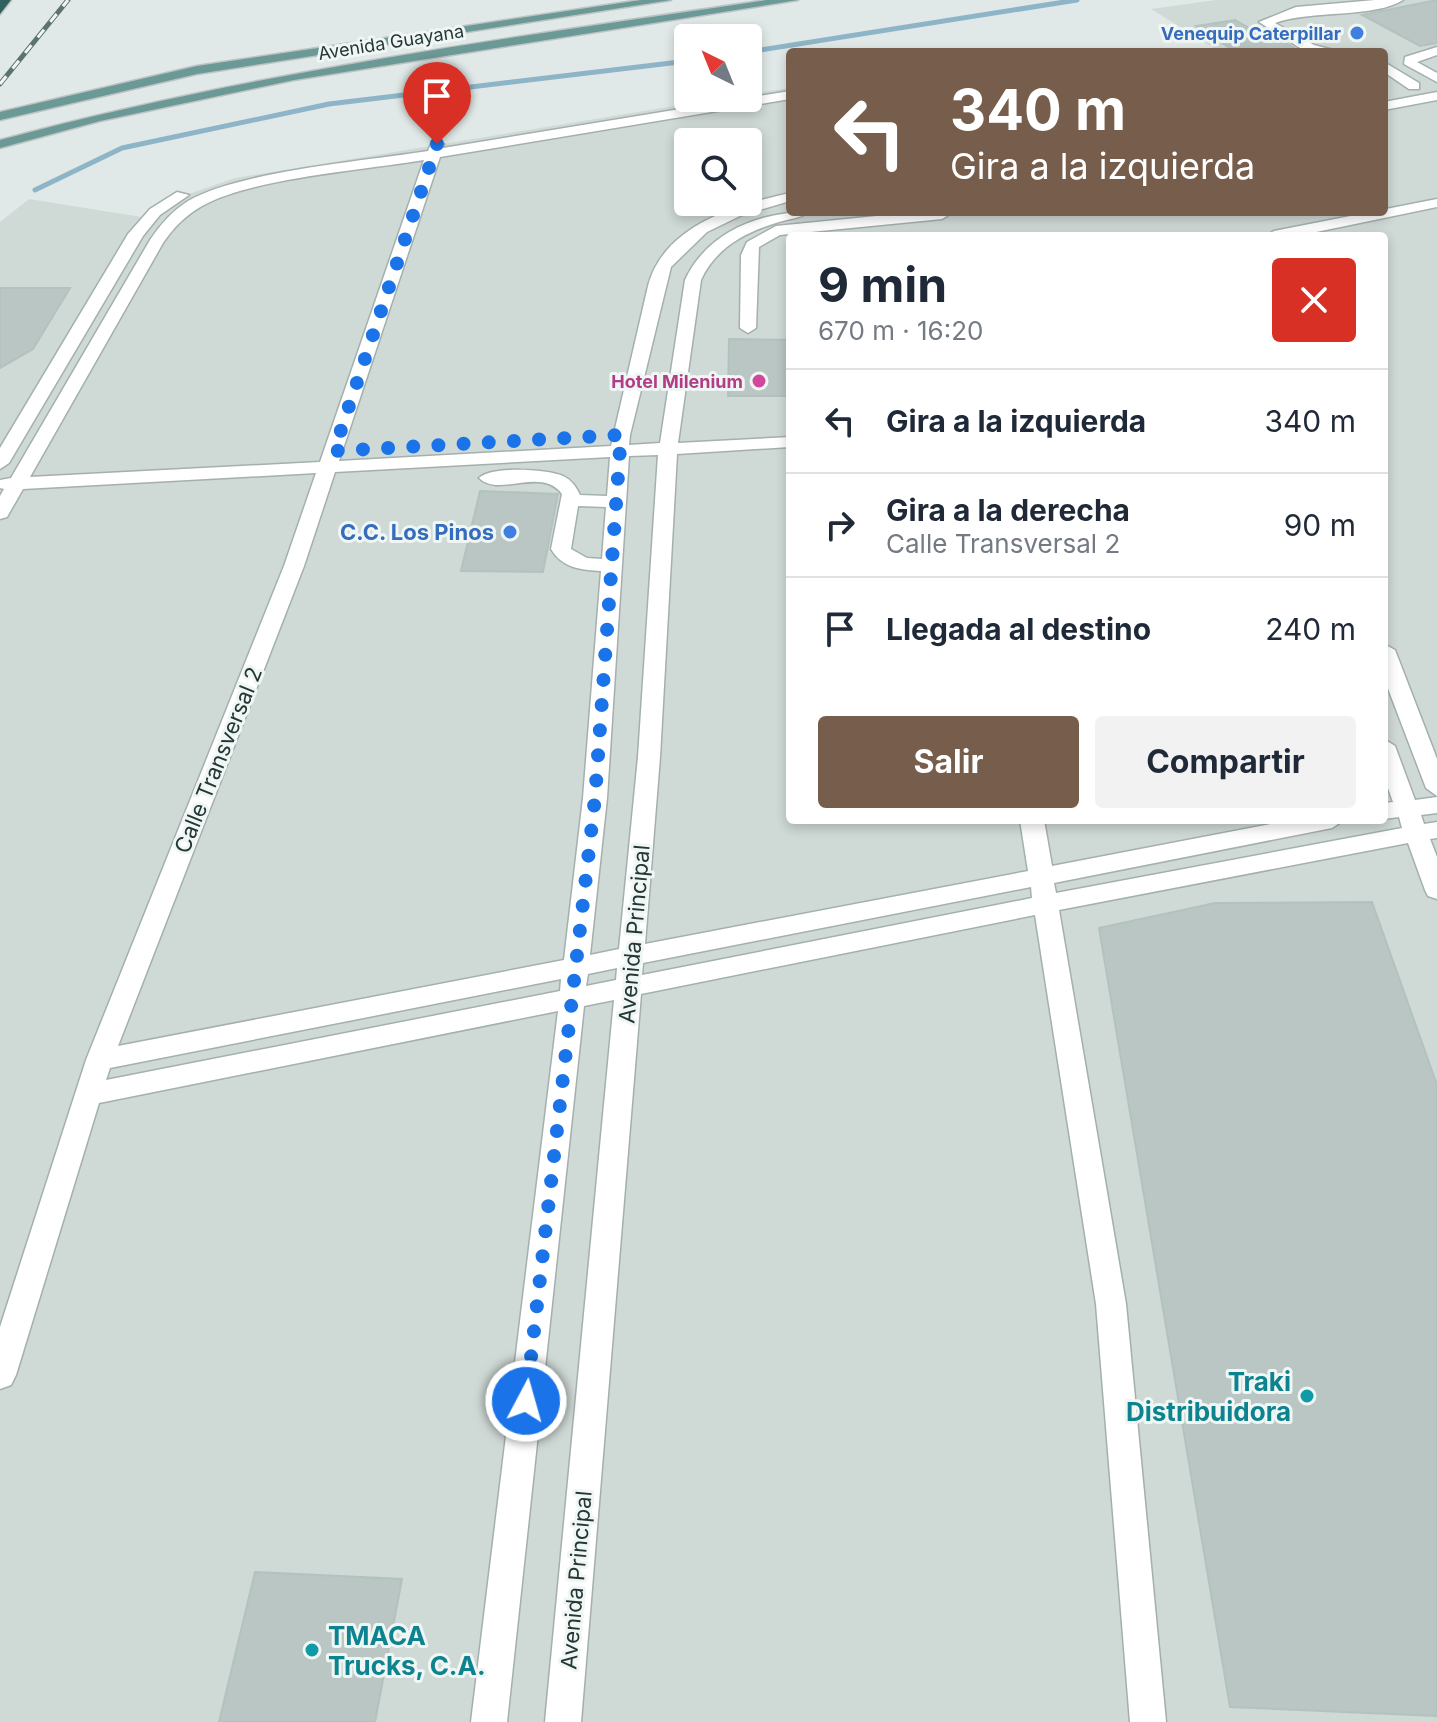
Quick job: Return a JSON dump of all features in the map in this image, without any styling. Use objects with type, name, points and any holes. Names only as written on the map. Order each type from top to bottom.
[{"type":"highway","points":[[0,10],[5,0]]},
{"type":"main road","name":"Avenida Guayana","points":[[0,116],[197,70],[665,0]]},
{"type":"main road","name":"Avenida Guayana","points":[[0,144],[279,78],[792,0]]},
{"type":"street","points":[[1310,48],[1265,22],[1296,11],[1342,9],[1397,0]]},
{"type":"street","points":[[1437,51],[1410,60],[1411,64],[1437,80]]},
{"type":"street","points":[[1388,69],[1414,86]]},
{"type":"street","points":[[1388,90],[1437,80]]},
{"type":"street","points":[[762,92],[786,89]]},
{"type":"street","points":[[436,149],[786,96]]},
{"type":"street","points":[[1388,105],[1437,96]]},
{"type":"street","points":[[674,107],[234,188],[168,211],[143,224],[0,466],[15,478],[622,442],[786,442]]},
{"type":"street","name":"Calle Transversal 2","points":[[0,1375],[99,1060],[294,566],[436,149]]},
{"type":"street","points":[[489,1722],[595,798],[622,442],[657,284],[668,259],[689,239],[717,223],[786,198]]},
{"type":"street","points":[[1388,213],[1437,203]]},
{"type":"street","points":[[0,513],[15,478],[138,274],[168,211]]},
{"type":"street","name":"Avenida Principal","points":[[563,1722],[649,757],[668,440],[696,269],[711,251],[734,235],[789,216]]},
{"type":"street","points":[[748,328],[749,255],[760,238],[789,229],[913,216]]},
{"type":"street","points":[[1294,232],[1373,216]]},
{"type":"street","points":[[1363,232],[1437,216]]},
{"type":"street","points":[[111,275],[138,274]]},
{"type":"street","points":[[48,381],[76,381]]},
{"type":"street","points":[[668,440],[786,427]]},
{"type":"street","points":[[488,478],[549,477],[568,487],[570,500],[561,549],[565,556],[583,564],[612,566]]},
{"type":"street","points":[[570,500],[616,502]]},
{"type":"street","points":[[1388,660],[1437,788]]},
{"type":"street","points":[[1388,769],[1395,809],[1426,831],[1437,890]]},
{"type":"street","points":[[1395,809],[1437,805]]},
{"type":"street","points":[[1033,824],[1111,1304],[1148,1722]]},
{"type":"street","points":[[99,1060],[1312,824]]},
{"type":"street","points":[[90,1094],[1426,831]]},
{"type":"street","points":[[368,1041],[372,1006]]},
{"type":"shaded area","points":[[1216,0],[1437,0],[1437,1722],[0,1722],[0,222],[29,199],[148,218],[180,197],[235,178],[674,106],[674,112],[762,112],[762,92],[786,89],[786,216],[1388,216],[1388,48],[1214,48],[1151,9]]},
{"type":"building","points":[[1437,0],[1437,43],[1420,46],[1362,15]]},
{"type":"building","points":[[1235,20],[1251,29],[1258,27],[1294,48],[1230,48],[1196,26]]},
{"type":"building","points":[[0,288],[70,288],[33,349],[0,368]]},
{"type":"building","points":[[729,339],[786,340],[786,396],[728,396]]},
{"type":"building","name":"C.C. Los Pinos","points":[[480,491],[558,494],[543,572],[461,571]]},
{"type":"building","name":"Traki Distribuidora","points":[[1372,902],[1437,1085],[1437,1716],[1230,1707],[1099,928],[1215,903]]},
{"type":"building","name":"TMACA Trucks, C.A.","points":[[255,1572],[402,1579],[375,1722],[219,1722]]},
{"type":"waterway","points":[[762,50],[1077,0]]},
{"type":"waterway","points":[[35,190],[122,148],[329,104],[674,63]]},
{"type":"railway","points":[[0,84],[68,0]]},
{"type":"place","name":"Venequip Caterpillar","points":[[1357,33]]},
{"type":"place","name":"Hotel Milenium","points":[[759,381]]},
{"type":"place","name":"C.C. Los Pinos","points":[[510,532]]},
{"type":"place","name":"Traki Distribuidora","points":[[1307,1396]]},
{"type":"place","name":"TMACA Trucks, C.A.","points":[[312,1650]]},
{"type":"route","points":[[437,144],[334,451],[621,435],[622,449],[595,798],[526,1401]]}]
